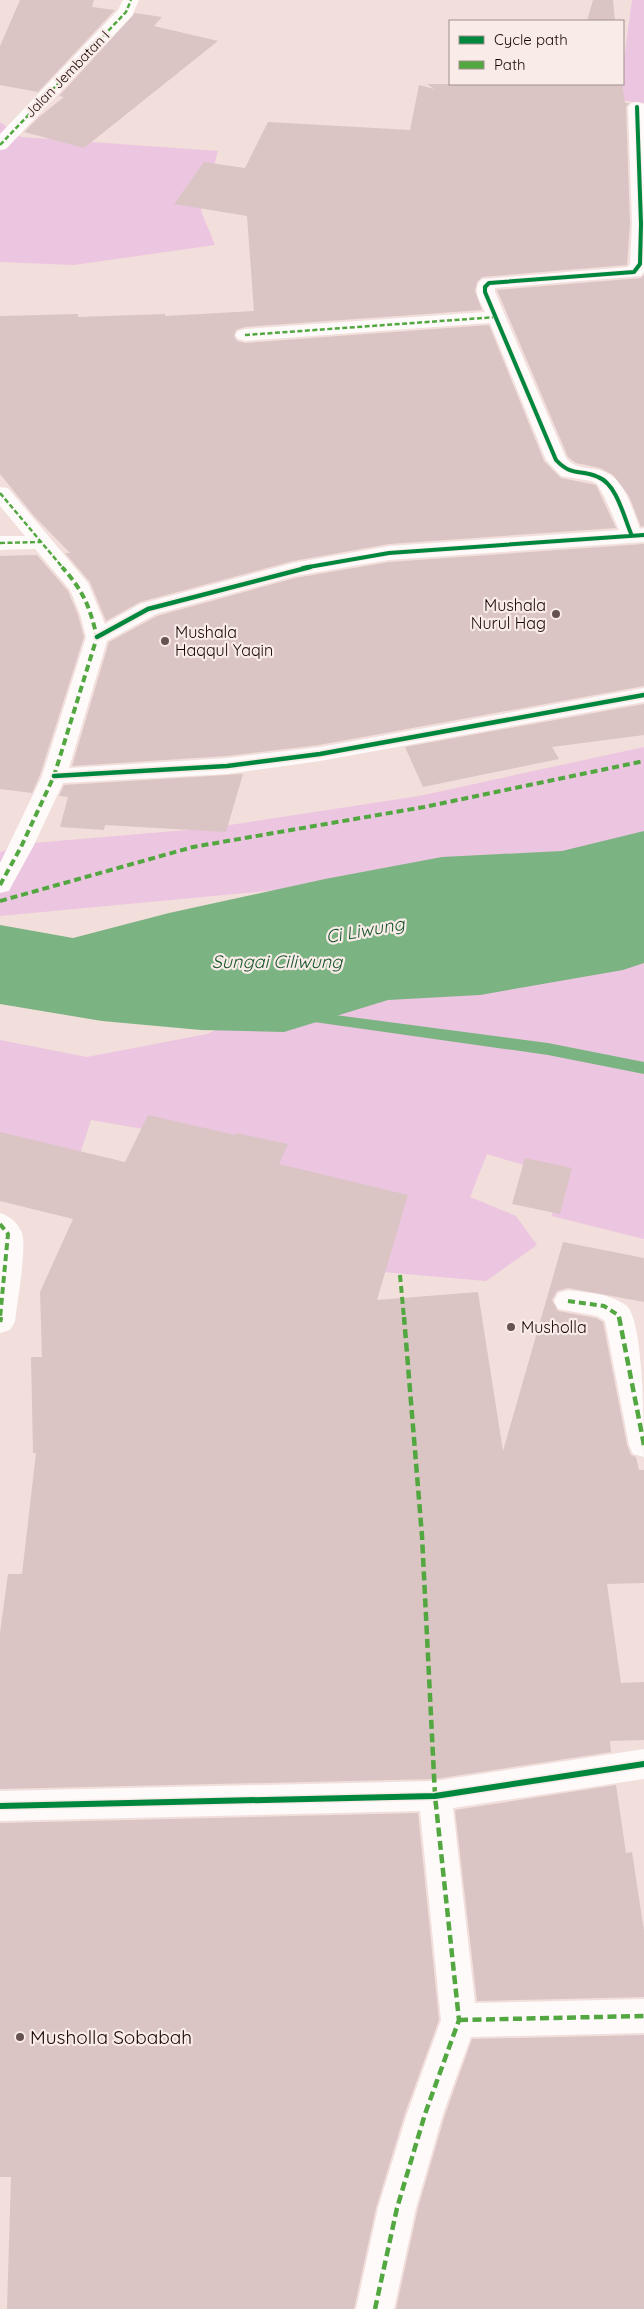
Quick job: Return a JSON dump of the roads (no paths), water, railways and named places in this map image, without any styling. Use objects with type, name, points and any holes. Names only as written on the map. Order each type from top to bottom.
[{"type":"street","name":"Jalan Jembatan I","points":[[0,146],[31,110],[126,12],[132,0]]},
{"type":"street","points":[[97,637],[148,609],[293,570],[389,553],[638,536],[605,481],[595,476],[579,475],[563,470],[556,460],[498,317],[485,292],[485,287],[490,283],[616,275],[634,272],[640,264],[638,107]]},
{"type":"street","points":[[245,335],[498,317]]},
{"type":"street","points":[[0,493],[80,588],[91,614],[97,637],[54,776],[22,844],[0,885]]},
{"type":"street","points":[[0,543],[40,542]]},
{"type":"street","points":[[54,776],[227,766],[320,754],[644,695]]},
{"type":"street","points":[[0,1224],[8,1234],[8,1252],[0,1322]]},
{"type":"street","points":[[568,1301],[604,1306],[618,1315],[626,1347],[644,1445]]},
{"type":"street","points":[[0,1806],[435,1796],[644,1764]]},
{"type":"street","points":[[375,2309],[398,2208],[425,2114],[459,2020],[435,1796]]},
{"type":"street","points":[[459,2020],[644,2016]]},
{"type":"water","name":"Sungai Ciliwung","points":[[644,831],[644,963],[623,970],[480,995],[388,1000],[284,1032],[201,1030],[102,1021],[0,1004],[0,925],[73,938],[169,913],[325,879],[442,857],[562,851]]},
{"type":"waterway","points":[[305,1016],[548,1049],[644,1068]]},
{"type":"place","name":"Mushala Nurul Hag","points":[[556,614]]},
{"type":"place","name":"Mushala Haqqul Yaqin","points":[[165,641]]},
{"type":"place","name":"Musholla","points":[[511,1327]]},
{"type":"place","name":"Musholla Sobabah","points":[[20,2037]]},
{"type":"water label","name":"Ci Liwung","points":[[365,930]]}]
